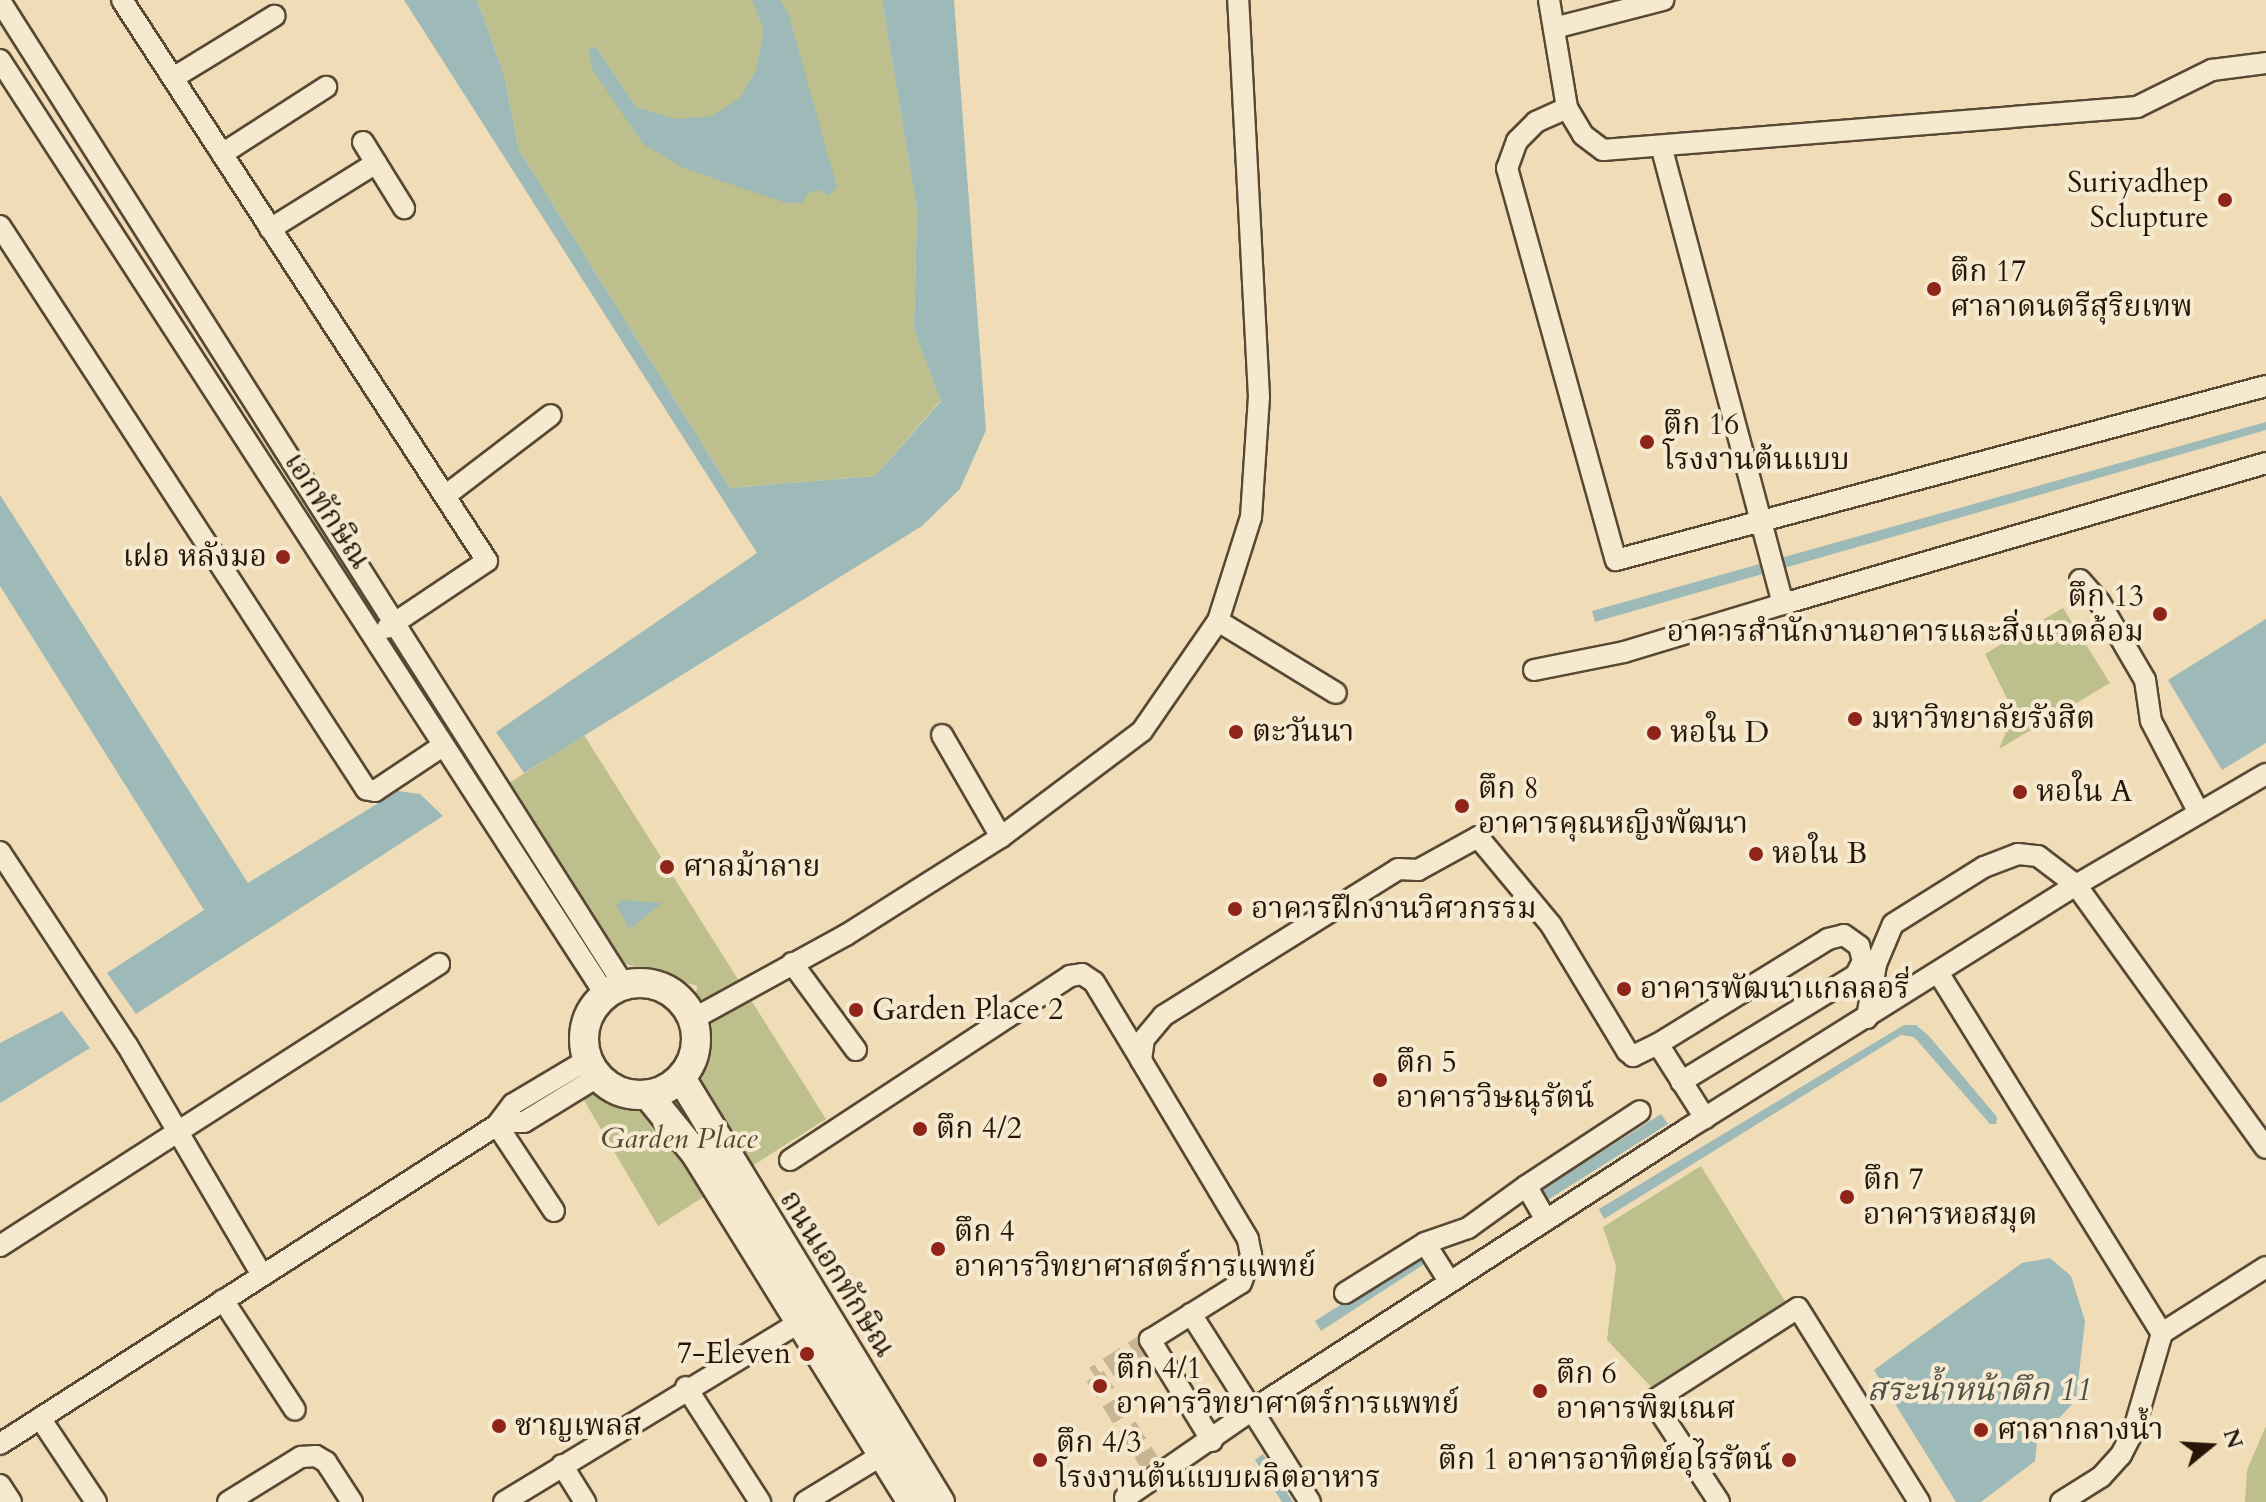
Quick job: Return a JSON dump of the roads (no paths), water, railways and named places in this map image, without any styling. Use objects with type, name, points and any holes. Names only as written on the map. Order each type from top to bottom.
[{"type":"street","points":[[122,0],[488,564],[373,638]]},
{"type":"street","points":[[693,1019],[1001,837],[1142,731],[1218,621],[1251,517],[1259,397],[1238,0]]},
{"type":"street","points":[[1549,0],[1567,108],[1583,135],[1603,150],[1662,148],[2137,107],[2212,70],[2266,63]]},
{"type":"street","points":[[1554,28],[1663,0]]},
{"type":"street","points":[[0,1],[397,621],[512,807],[614,989]]},
{"type":"street","points":[[173,78],[274,16]]},
{"type":"street","name":"เอกทักษิณ","points":[[0,60],[441,747],[614,989]]},
{"type":"street","points":[[222,154],[326,87]]},
{"type":"street","points":[[1567,108],[1536,122],[1517,141],[1507,168],[1616,560],[1627,560],[1759,520],[2266,386]]},
{"type":"street","points":[[363,142],[404,208]]},
{"type":"street","points":[[1662,148],[1781,597]]},
{"type":"street","points":[[270,229],[376,163]]},
{"type":"street","points":[[0,226],[366,789],[375,791],[441,747]]},
{"type":"street","points":[[445,496],[551,415]]},
{"type":"street","points":[[1534,670],[1624,652],[1781,597],[2266,463]]},
{"type":"street","points":[[2080,580],[2100,603],[2145,680],[2151,721],[2198,811]]},
{"type":"street","points":[[1218,621],[1336,693]]},
{"type":"street","points":[[942,735],[1001,837]]},
{"type":"street","points":[[1125,1498],[1212,1441],[1252,1410],[1705,1118],[1939,974],[2076,885],[2266,774]]},
{"type":"street","points":[[1141,1060],[1144,1039],[1163,1016],[1398,869],[1418,870],[1478,837],[1551,925],[1627,1051],[1633,1056],[1658,1044],[1828,939],[1844,935],[1859,946],[1863,961],[1856,975],[1681,1082]]},
{"type":"street","points":[[0,852],[101,1003],[262,1275]]},
{"type":"street","points":[[1867,1018],[1882,942],[1893,924],[1941,891],[1984,867],[2029,853],[2055,865],[2076,885],[2266,1148]]},
{"type":"street","points":[[792,963],[856,1050]]},
{"type":"street","points":[[0,1246],[439,964]]},
{"type":"street","points":[[790,1160],[1070,976],[1082,974],[1094,982],[1248,1239],[1249,1270],[1241,1283],[1150,1340],[1212,1441]]},
{"type":"street","points":[[1939,974],[2162,1333]]},
{"type":"street","points":[[652,983],[677,995],[693,1019],[696,1051],[681,1078],[648,1095],[629,1094],[593,1068],[586,1023],[614,989],[652,983]]},
{"type":"street","points":[[1658,1044],[1705,1118]]},
{"type":"street","points":[[0,1444],[499,1124],[524,1122],[593,1068]]},
{"type":"street","name":"ถนนเอกทักษิณ","points":[[681,1078],[882,1455],[912,1502]]},
{"type":"street","name":"ถนนเอกทักษิณ","points":[[648,1095],[696,1154],[940,1502]]},
{"type":"street","points":[[1345,1293],[1425,1243],[1468,1228],[1640,1111]]},
{"type":"street","points":[[499,1124],[554,1211]]},
{"type":"street","points":[[1526,1186],[1546,1220]]},
{"type":"street","points":[[1425,1243],[1449,1281]]},
{"type":"street","points":[[2061,1502],[2101,1477],[2121,1455],[2162,1333],[2266,1267]]},
{"type":"street","points":[[223,1300],[295,1410]]},
{"type":"street","points":[[1719,1502],[1653,1401],[1798,1308],[1919,1502]]},
{"type":"street","points":[[1191,1314],[1310,1502]]},
{"type":"street","points":[[504,1502],[686,1387],[808,1317]]},
{"type":"street","points":[[686,1387],[760,1502]]},
{"type":"street","points":[[40,1418],[96,1502]]},
{"type":"street","points":[[805,1502],[882,1455]]},
{"type":"street","points":[[228,1502],[301,1457],[316,1456],[326,1462],[352,1502]]},
{"type":"street","points":[[562,1465],[585,1502]]},
{"type":"street","points":[[0,1485],[11,1502]]},
{"type":"water","points":[[404,0],[477,0],[504,75],[519,150],[730,488],[875,476],[941,401],[914,330],[917,210],[882,0],[954,0],[986,430],[960,489],[922,526],[524,773],[496,732],[757,553]]},
{"type":"water","points":[[752,0],[780,0],[789,16],[837,187],[828,196],[819,190],[809,192],[802,203],[786,203],[683,168],[643,144],[592,69],[588,50],[595,46],[636,107],[675,119],[712,116],[741,97],[756,70],[764,30]]},
{"type":"water","points":[[2266,422],[2266,430],[1595,622],[1592,611]]},
{"type":"water","points":[[0,495],[248,883],[398,791],[420,794],[443,816],[136,1014],[107,973],[204,910],[0,586]]},
{"type":"water","points":[[2266,619],[2266,743],[2222,770],[2168,680]]},
{"type":"water","points":[[623,900],[662,903],[629,929],[616,904]]},
{"type":"water","points":[[62,1011],[90,1048],[0,1103],[0,1043]]},
{"type":"water","points":[[1904,1025],[1916,1025],[1929,1036],[1997,1117],[1996,1124],[1990,1124],[1914,1037],[1901,1035],[1604,1219],[1599,1209]]},
{"type":"water","points":[[1661,1114],[1668,1124],[1546,1201],[1540,1191]]},
{"type":"water","points":[[1423,1252],[1429,1261],[1321,1331],[1315,1321]]},
{"type":"water","name":"สระน้ำหน้าตึก 11","points":[[2050,1258],[2071,1276],[2085,1321],[2076,1400],[2037,1442],[2035,1461],[1981,1502],[1956,1502],[1874,1370],[2022,1263]]},
{"type":"water","points":[[1263,1454],[1293,1502],[1282,1502],[1255,1460]]},
{"type":"tunnel","points":[[1150,1340],[1095,1376],[1158,1476]]},
{"type":"place","name":"Suriyadhep Sclupture","points":[[2225,200]]},
{"type":"place","name":"ตึก 17 ศาลาดนตรีสุริยเทพ","points":[[1934,289]]},
{"type":"place","name":"ตึก 16 โรงงานต้นแบบ","points":[[1647,442]]},
{"type":"place","name":"เฝอ หลังมอ","points":[[283,557]]},
{"type":"place","name":"ตึก 13 อาคารสำนักงานอาคารและสิ่งแวดล้อม","points":[[2160,614]]},
{"type":"place","name":"มหาวิทยาลัยรังสิต","points":[[1855,719]]},
{"type":"place","name":"ตะวันนา","points":[[1236,732]]},
{"type":"place","name":"หอใน D","points":[[1654,733]]},
{"type":"place","name":"หอใน A","points":[[2020,792]]},
{"type":"place","name":"ตึก 8 อาคารคุณหญิงพัฒนา","points":[[1462,806]]},
{"type":"place","name":"หอใน B","points":[[1756,854]]},
{"type":"place","name":"ศาลม้าลาย","points":[[667,867]]},
{"type":"place","name":"อาคารฝึกงานวิศวกรรม","points":[[1235,909]]},
{"type":"place","name":"อาคารพัฒนาแกลลอรี่","points":[[1624,989]]},
{"type":"place","name":"Garden Place 2","points":[[856,1010]]},
{"type":"place","name":"ตึก 5 อาคารวิษณุรัตน์","points":[[1380,1080]]},
{"type":"place","name":"ตึก 4/2","points":[[920,1129]]},
{"type":"place","name":"ตึก 7 อาคารหอสมุด","points":[[1847,1197]]},
{"type":"place","name":"ตึก 4 อาคารวิทยาศาสตร์การแพทย์","points":[[938,1249]]},
{"type":"place","name":"7-Eleven","points":[[807,1354]]},
{"type":"place","name":"ตึก 4/1 อาคารวิทยาศาตร์การแพทย์","points":[[1100,1386]]},
{"type":"place","name":"ตึก 6 อาคารพิฆเณศ","points":[[1540,1391]]},
{"type":"place","name":"ชาญเพลส","points":[[499,1426]]},
{"type":"place","name":"ศาลากลางน้ำ","points":[[1981,1430]]},
{"type":"place","name":"ตึก 4/3 โรงงานต้นแบบผลิตอาหาร","points":[[1040,1460]]},
{"type":"place","name":"ตึก 1 อาคารอาทิตย์อุไรรัตน์","points":[[1789,1460]]},
{"type":"park label","name":"Garden Place","points":[[679,1139]]}]
